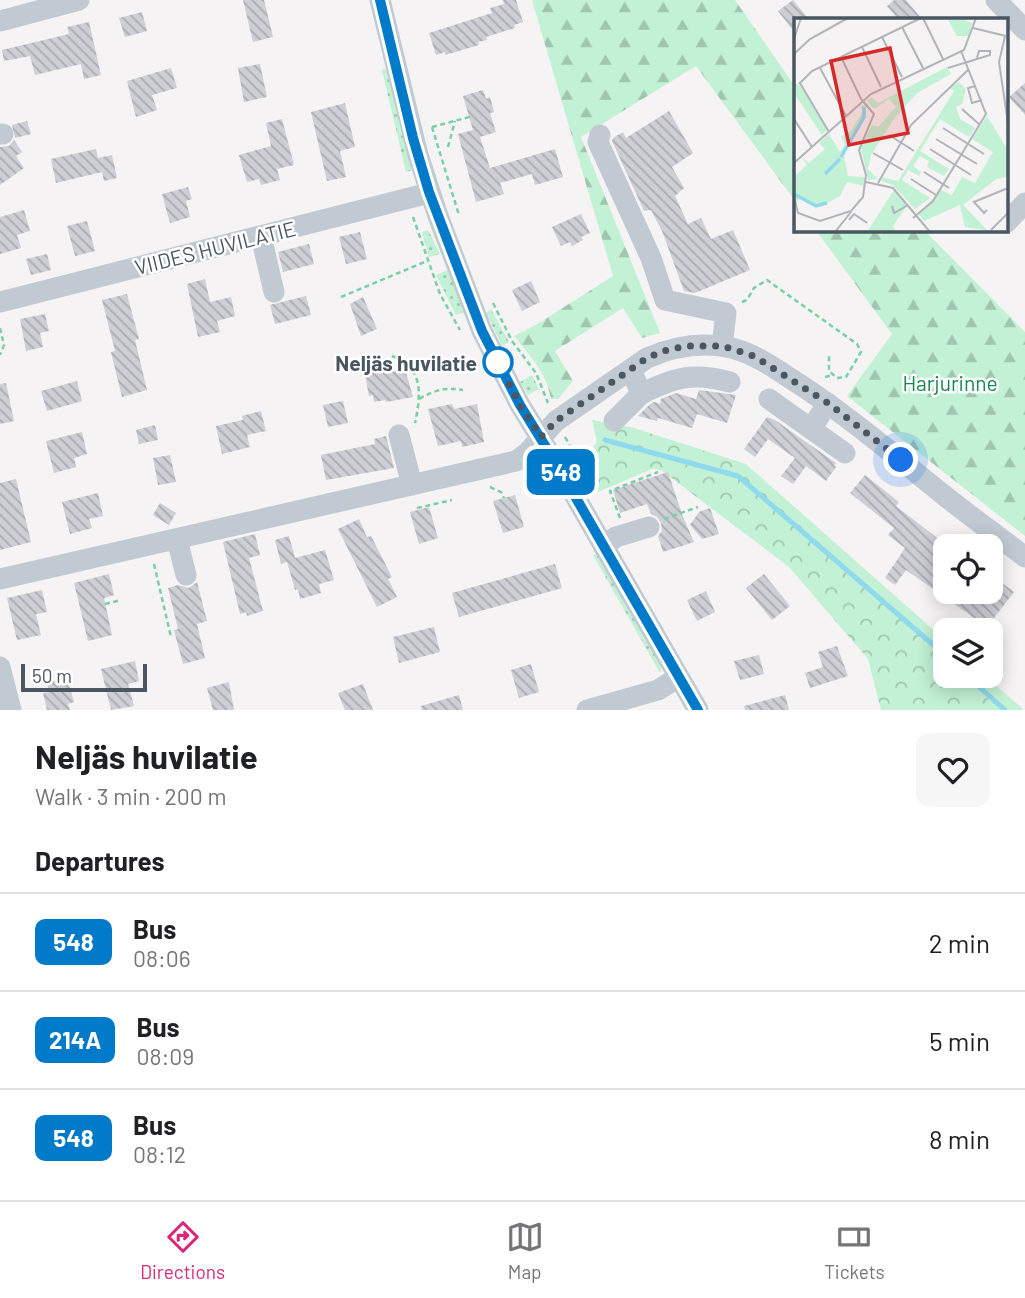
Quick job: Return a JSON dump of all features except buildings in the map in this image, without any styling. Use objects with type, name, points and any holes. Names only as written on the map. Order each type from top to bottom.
[{"type":"street","points":[[0,21],[36,5],[79,0]]},
{"type":"street","points":[[380,0],[413,138],[429,192],[482,331],[520,405],[698,710]]},
{"type":"street","points":[[997,0],[1025,30]]},
{"type":"street","points":[[600,135],[598,142],[651,258],[665,300],[726,313],[722,346]]},
{"type":"street","name":"VIIDES HUVILATIE","points":[[0,302],[429,192]]},
{"type":"street","points":[[1007,222],[1025,203]]},
{"type":"street","points":[[261,236],[274,292]]},
{"type":"street","points":[[0,579],[181,557],[412,485],[516,461],[556,421],[631,369],[663,351],[687,346],[722,346],[754,356],[828,403],[1025,557]]},
{"type":"street","points":[[631,369],[641,394]]},
{"type":"street","points":[[614,421],[641,394],[676,379],[692,375],[730,382]]},
{"type":"street","points":[[769,399],[845,453]]},
{"type":"street","points":[[811,429],[828,403]]},
{"type":"street","points":[[400,439],[412,485]]},
{"type":"street","points":[[603,546],[616,537],[649,527]]},
{"type":"street","points":[[0,667],[11,710]]},
{"type":"street","points":[[587,710],[658,690],[679,677]]},
{"type":"path","points":[[461,218],[432,127],[473,116]]},
{"type":"path","points":[[448,147],[455,121]]},
{"type":"path","points":[[341,297],[427,261]]},
{"type":"path","points":[[747,300],[754,288],[766,279],[857,344],[861,352],[846,377],[836,378],[829,371],[829,354]]},
{"type":"path","points":[[491,298],[512,341],[536,373],[556,421]]},
{"type":"path","points":[[0,328],[4,345],[0,355]]},
{"type":"path","points":[[392,356],[404,360],[413,371],[419,386],[413,430],[400,439]]},
{"type":"path","points":[[419,399],[447,387],[463,390]]},
{"type":"path","points":[[626,534],[610,491],[658,472]]},
{"type":"path","points":[[487,486],[501,492],[504,498]]},
{"type":"path","points":[[417,508],[452,500]]},
{"type":"path","points":[[649,527],[698,507]]},
{"type":"path","points":[[171,637],[154,564],[181,557]]},
{"type":"path","points":[[105,604],[121,600]]},
{"type":"green space","points":[[532,0],[735,0],[794,85],[794,199],[696,66],[581,137],[660,333],[642,338],[623,308],[555,351],[573,381],[558,399],[551,399],[542,373],[514,336],[613,276]]},
{"type":"green space","points":[[386,69],[413,170],[406,172],[382,70]]},
{"type":"green space","points":[[428,230],[440,254],[429,257],[422,232]]},
{"type":"green space","name":"Harjurinne","points":[[816,231],[925,231],[1025,332],[1025,536],[847,396],[892,334]]},
{"type":"green space","points":[[448,270],[465,312],[456,315],[436,275]]},
{"type":"green space","points":[[491,309],[509,342],[502,346],[486,313]]},
{"type":"green space","points":[[532,375],[539,389],[528,395],[520,382]]},
{"type":"green space","points":[[592,420],[634,428],[746,464],[933,629],[933,688],[999,688],[1024,710],[881,710],[868,659],[789,567],[661,470],[652,469],[598,492],[583,463],[597,442]]},
{"type":"green space","points":[[597,553],[662,666],[660,673],[593,555]]},
{"type":"waterway","points":[[605,440],[738,476],[933,645]]},
{"type":"waterway","points":[[980,688],[1005,710]]},
{"type":"bus line","name":"548","points":[[380,0],[413,138],[429,192],[482,331],[520,405],[698,710]]},
{"type":"place","name":"Neljäs huvilatie","points":[[498,362]]},
{"type":"route","points":[[498,362],[520,405],[541,437],[556,421],[647,358],[663,351],[687,346],[722,346],[754,356],[838,409],[901,460]]}]
